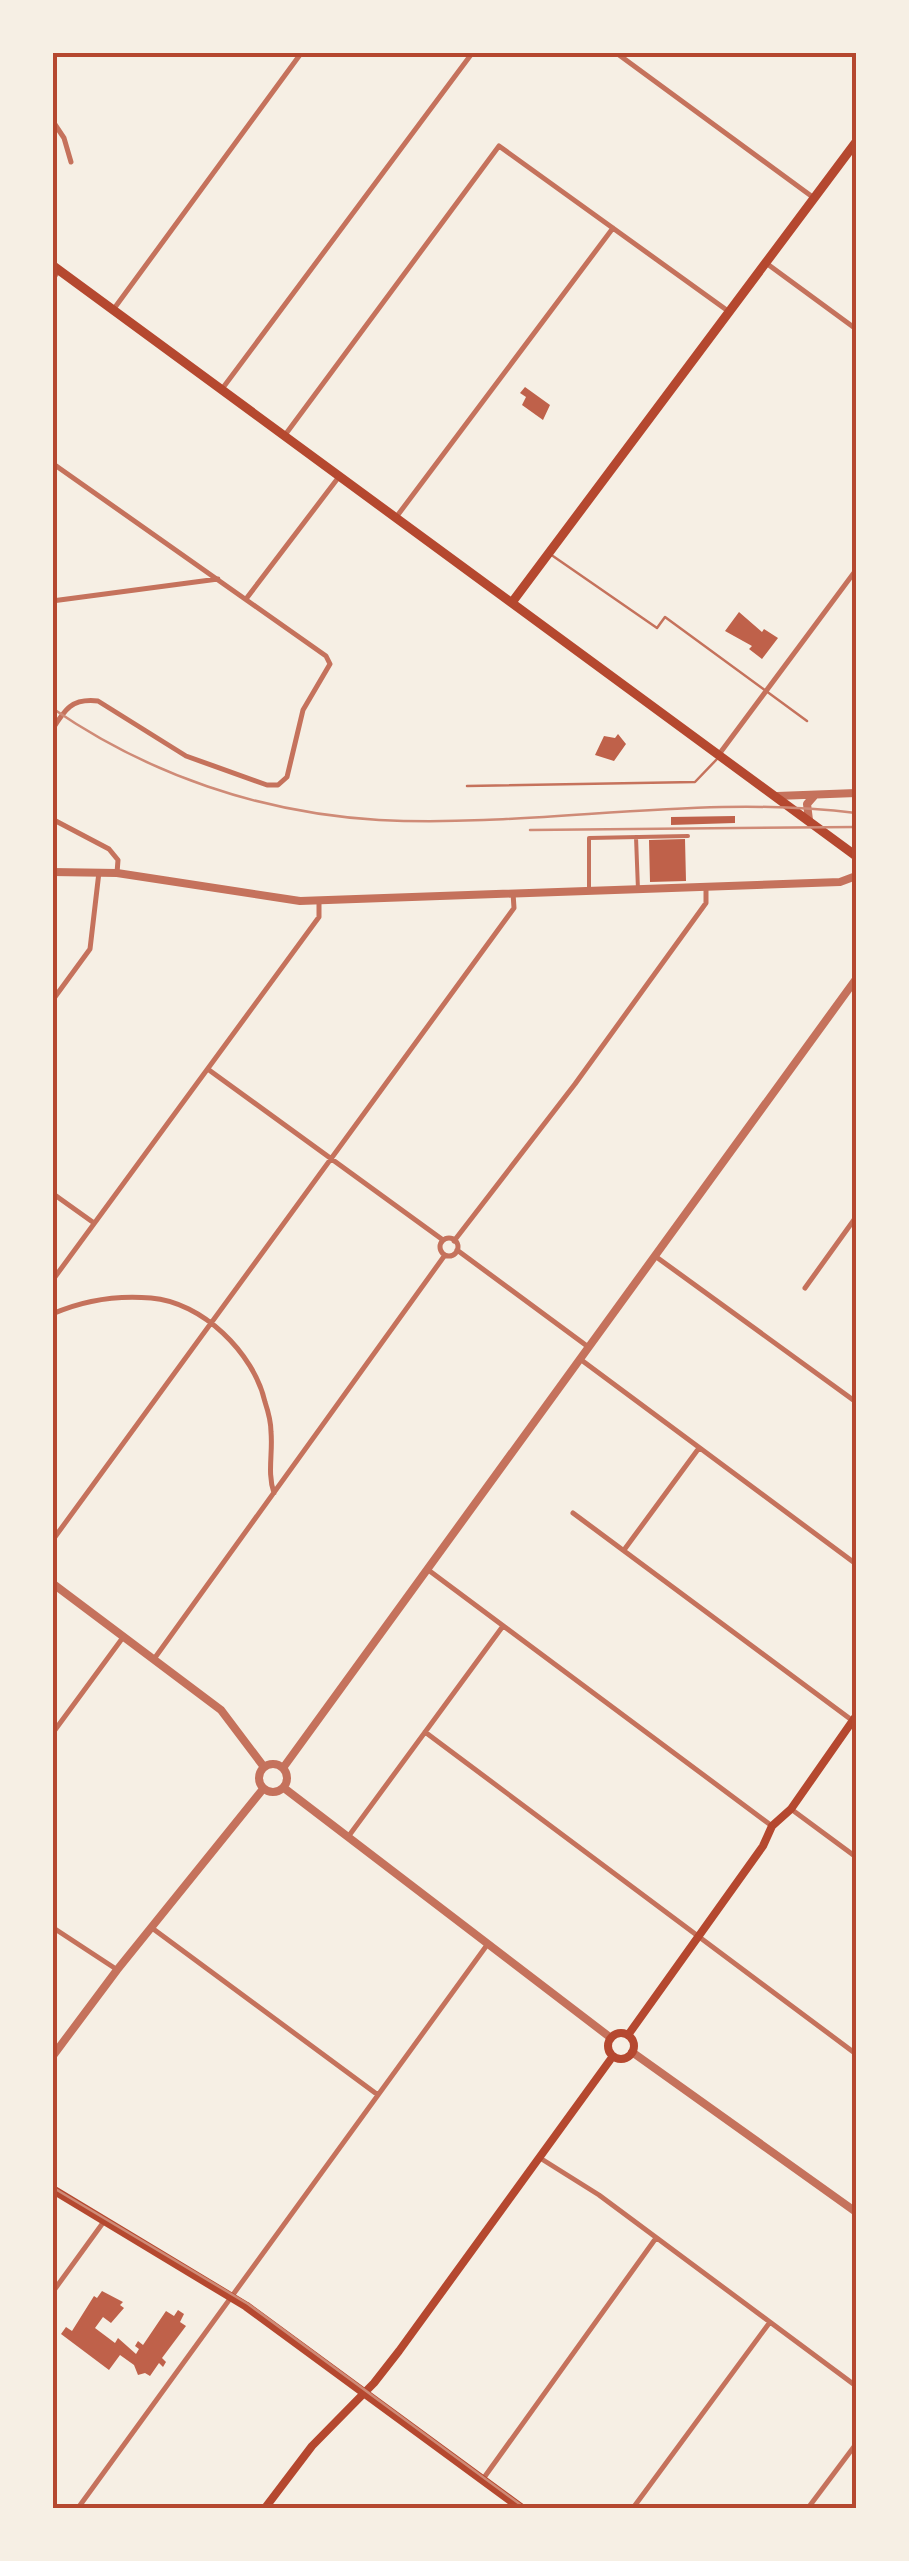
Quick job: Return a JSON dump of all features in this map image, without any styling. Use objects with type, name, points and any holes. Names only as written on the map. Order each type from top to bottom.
[{"type":"main road","points":[[513,602],[856,142]]},
{"type":"main road","points":[[56,268],[856,856]]},
{"type":"main road","points":[[628,2035],[763,1846],[772,1826],[792,1809],[855,1719]]},
{"type":"main road","points":[[619,2033],[628,2035],[634,2044],[632,2052],[623,2058],[614,2056],[608,2046],[611,2038],[619,2033]]},
{"type":"main road","points":[[266,2508],[312,2446],[399,2351],[614,2056]]},
{"type":"main road","points":[[52,2189],[232,2296],[521,2508]]},
{"type":"street","points":[[113,310],[302,52]]},
{"type":"street","points":[[222,389],[473,52]]},
{"type":"street","points":[[614,52],[814,199]]},
{"type":"street","points":[[52,120],[64,138],[71,162]]},
{"type":"street","points":[[285,435],[500,146],[730,312]]},
{"type":"street","points":[[397,516],[613,228]]},
{"type":"street","points":[[766,263],[856,328]]},
{"type":"street","points":[[52,280],[56,268]]},
{"type":"street","points":[[52,463],[330,660],[303,710],[287,777],[278,785],[267,786],[186,756],[98,702],[82,700],[66,707],[52,730]]},
{"type":"street","points":[[246,599],[340,475]]},
{"type":"street","points":[[720,753],[856,570]]},
{"type":"street","points":[[52,601],[218,579]]},
{"type":"street","points":[[778,796],[856,793]]},
{"type":"street","points":[[808,820],[807,804],[818,794]]},
{"type":"street","points":[[52,819],[109,849],[118,860],[117,873]]},
{"type":"street","points":[[588,890],[590,838],[688,836]]},
{"type":"street","points":[[636,837],[638,890]]},
{"type":"street","points":[[52,872],[117,873],[300,901],[840,882],[856,876]]},
{"type":"street","points":[[52,1000],[90,949],[99,872]]},
{"type":"street","points":[[454,1240],[575,1084],[706,903],[706,887]]},
{"type":"street","points":[[52,1541],[514,908],[514,893]]},
{"type":"street","points":[[52,1281],[319,917],[319,900]]},
{"type":"street","points":[[283,1768],[856,978]]},
{"type":"street","points":[[209,1070],[443,1240],[454,1240]]},
{"type":"street","points":[[52,1192],[94,1223]]},
{"type":"street","points":[[805,1288],[856,1217]]},
{"type":"street","points":[[443,1240],[440,1250],[444,1254],[452,1255],[457,1250]]},
{"type":"street","points":[[454,1240],[457,1250],[588,1347]]},
{"type":"street","points":[[154,1660],[444,1254]]},
{"type":"street","points":[[656,1256],[856,1402]]},
{"type":"street","points":[[52,1311],[104,1298],[153,1298],[184,1308],[211,1324],[254,1371],[264,1397],[272,1432],[270,1482],[275,1495]]},
{"type":"street","points":[[580,1358],[856,1564]]},
{"type":"street","points":[[624,1550],[700,1448]]},
{"type":"street","points":[[573,1513],[855,1719]]},
{"type":"street","points":[[427,1569],[772,1826]]},
{"type":"street","points":[[52,1583],[221,1710],[264,1767]]},
{"type":"street","points":[[348,1837],[503,1625]]},
{"type":"street","points":[[52,1734],[124,1636]]},
{"type":"street","points":[[425,1732],[856,2054]]},
{"type":"street","points":[[263,1789],[258,1778],[264,1767],[272,1764],[283,1768],[287,1775],[284,1788]]},
{"type":"street","points":[[284,1788],[611,2038]]},
{"type":"street","points":[[263,1789],[274,1792],[284,1788]]},
{"type":"street","points":[[52,2057],[263,1789]]},
{"type":"street","points":[[792,1809],[856,1857]]},
{"type":"street","points":[[52,1927],[118,1970]]},
{"type":"street","points":[[152,1928],[378,2095]]},
{"type":"street","points":[[78,2508],[489,1943]]},
{"type":"street","points":[[632,2052],[856,2212]]},
{"type":"street","points":[[540,2158],[599,2195],[856,2386]]},
{"type":"street","points":[[52,2293],[105,2220]]},
{"type":"street","points":[[482,2480],[656,2238]]},
{"type":"street","points":[[633,2508],[770,2322]]},
{"type":"street","points":[[808,2508],[856,2444]]},
{"type":"lane","points":[[549,553],[658,628],[666,617],[806,722]]},
{"type":"lane","points":[[467,786],[695,782],[720,753]]},
{"type":"building","points":[[525,387],[550,405],[543,420],[522,405],[526,397],[520,393]]},
{"type":"building","points":[[739,612],[762,632],[764,629],[778,638],[762,659],[749,649],[752,646],[725,631]]},
{"type":"building","points":[[618,734],[626,744],[614,761],[595,755],[604,736],[615,738]]},
{"type":"building","points":[[735,816],[735,823],[671,825],[671,817]]},
{"type":"building","points":[[685,839],[686,881],[650,882],[649,840]]},
{"type":"building","points":[[102,2291],[123,2302],[120,2305],[124,2308],[111,2323],[103,2317],[95,2328],[115,2343],[118,2338],[136,2354],[138,2341],[143,2345],[166,2311],[174,2316],[178,2310],[184,2314],[180,2322],[186,2326],[162,2358],[166,2362],[163,2367],[159,2363],[150,2376],[138,2375],[134,2365],[120,2355],[109,2370],[61,2334],[66,2327],[72,2331],[94,2296],[97,2298]]},
{"type":"tram line","points":[[52,2187],[248,2304],[525,2508]]},
{"type":"railway","points":[[52,708],[127,753],[167,771],[249,799],[335,816],[439,821],[737,807],[856,813]]},
{"type":"railway","points":[[530,830],[856,827]]}]
